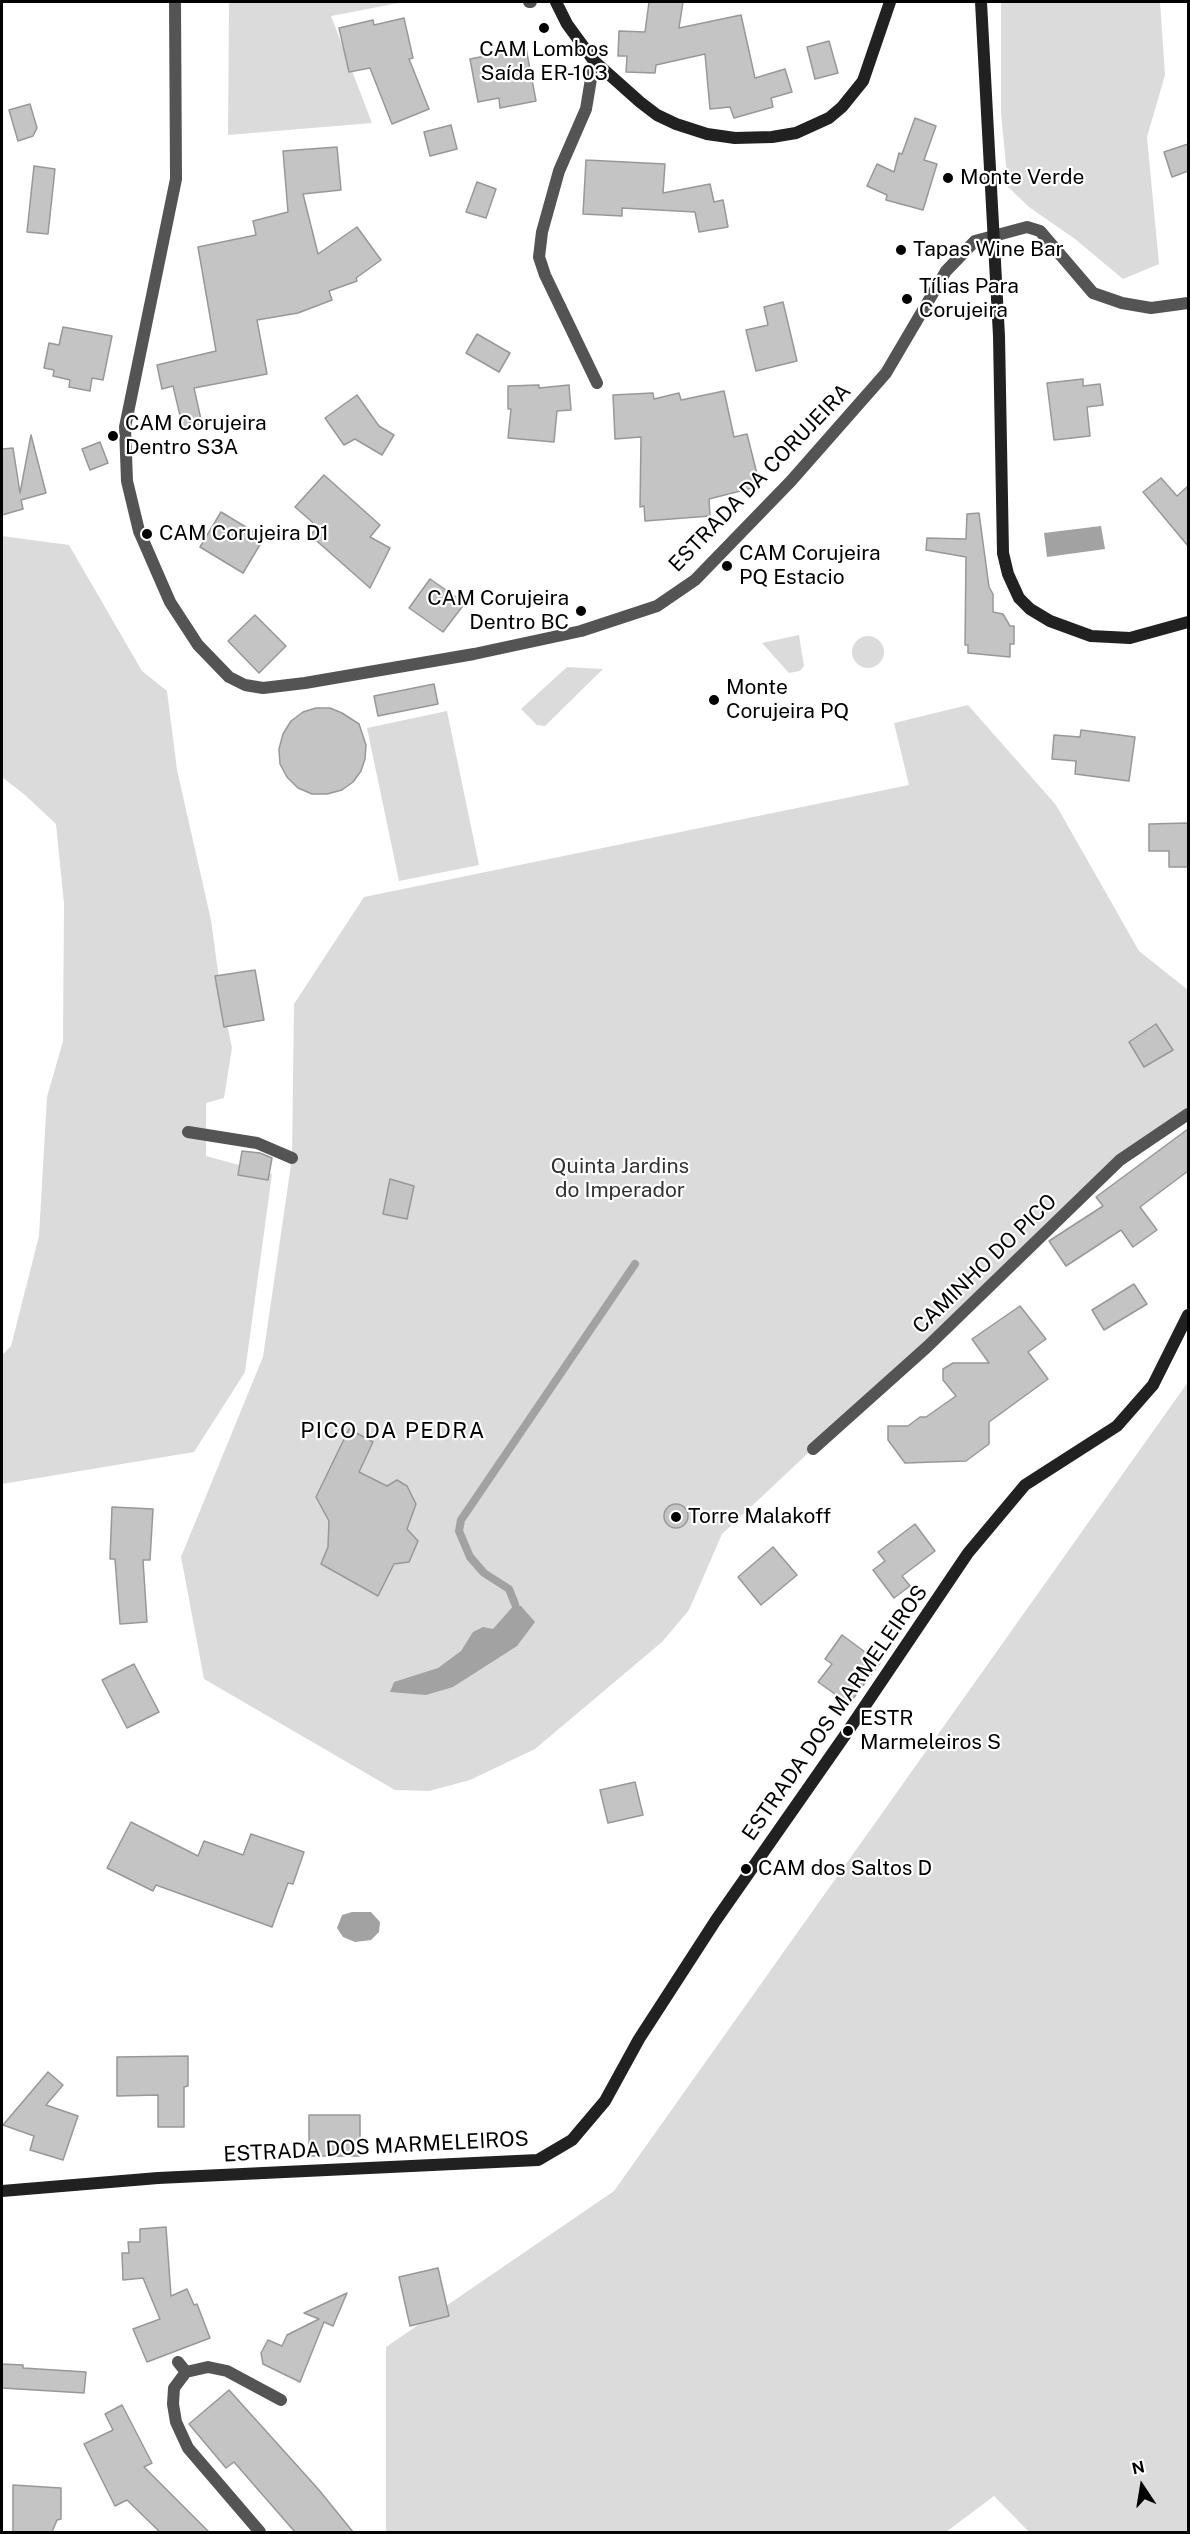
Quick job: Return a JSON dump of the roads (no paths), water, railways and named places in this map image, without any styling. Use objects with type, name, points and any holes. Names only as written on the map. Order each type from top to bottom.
[{"type":"main road","points":[[556,2],[567,24],[594,61],[657,115],[707,134],[735,138],[772,137],[796,133],[829,118],[854,95],[863,81],[890,2]]},
{"type":"main road","points":[[981,2],[999,336],[1003,553],[1008,574],[1019,598],[1030,609],[1074,631],[1107,638],[1130,638],[1188,622]]},
{"type":"main road","name":"ESTRADA DOS MARMELEIROS","points":[[2,2191],[158,2178],[538,2160],[572,2140],[604,2101],[639,2039],[716,1920],[848,1731],[968,1553],[1025,1485],[1117,1426],[1153,1385],[1188,1315]]},
{"type":"street","name":"ESTRADA DA CORUJEIRA","points":[[175,2],[176,179],[126,427],[125,455],[139,531],[170,602],[198,645],[229,677],[245,685],[263,688],[294,684],[474,654],[580,631],[657,606],[695,580],[791,481],[886,373],[946,271],[975,241],[1027,227],[1040,231],[1093,293],[1122,303],[1151,308],[1188,303]]},
{"type":"street","points":[[594,61],[586,109],[559,171],[542,232],[539,257],[545,275],[597,383]]},
{"type":"street","name":"CAMINHO DO PICO","points":[[813,1449],[927,1347],[1120,1160],[1188,1114]]},
{"type":"street","points":[[188,1131],[257,1143],[292,1158]]},
{"type":"street","points":[[260,2532],[188,2448],[176,2422],[173,2404],[174,2388],[182,2367],[208,2367],[227,2371],[281,2400]]},
{"type":"waterway","points":[[515,1604],[509,1589],[484,1573],[470,1557],[459,1531],[461,1520],[635,1264]]},
{"type":"place","name":"CAM Lombos Saída ER-103","points":[[544,28]]},
{"type":"place","name":"Monte Verde","points":[[948,178]]},
{"type":"place","name":"Tapas Wine Bar","points":[[901,250]]},
{"type":"place","name":"Tílias Para Corujeira","points":[[907,299]]},
{"type":"place","name":"CAM Corujeira Dentro S3A","points":[[113,436]]},
{"type":"place","name":"CAM Corujeira D1","points":[[147,534]]},
{"type":"place","name":"CAM Corujeira PQ Estacio","points":[[727,566]]},
{"type":"place","name":"CAM Corujeira Dentro BC","points":[[581,611]]},
{"type":"place","name":"Monte Corujeira PQ","points":[[714,700]]},
{"type":"place","name":"Torre Malakoff","points":[[676,1517]]},
{"type":"place","name":"ESTR Marmeleiros S","points":[[848,1731]]},
{"type":"place","name":"CAM dos Saltos D","points":[[746,1869]]},
{"type":"district","name":"PICO DA PEDRA","points":[[393,1431]]},
{"type":"park label","name":"Quinta Jardins do Imperador","points":[[620,1179]]}]
